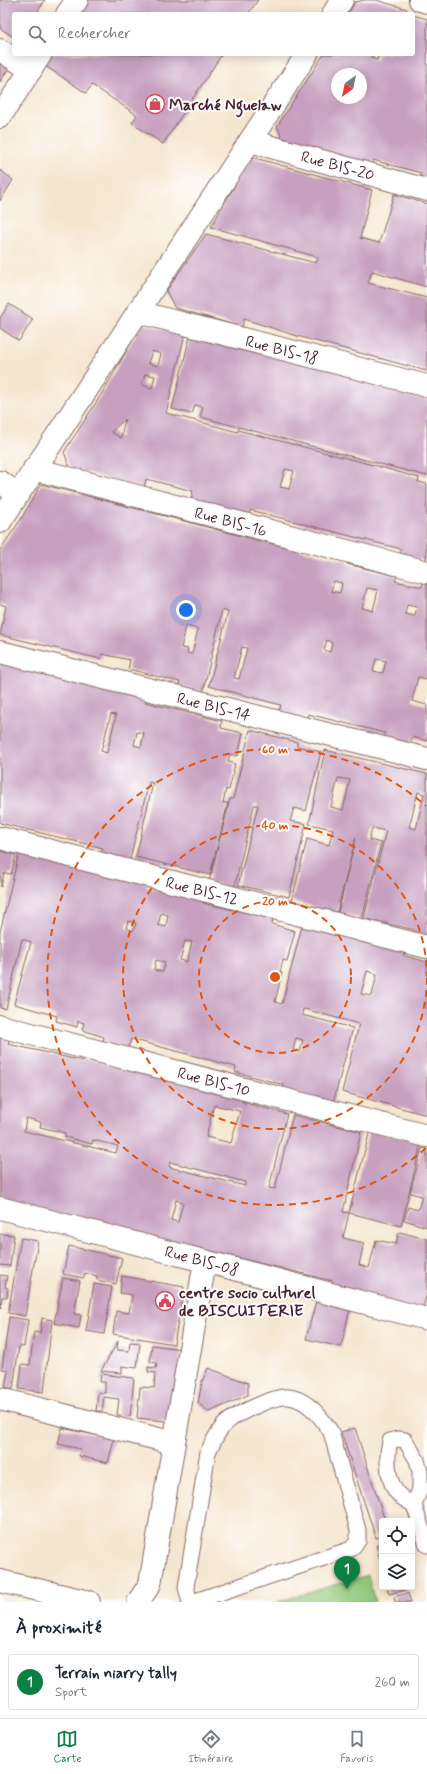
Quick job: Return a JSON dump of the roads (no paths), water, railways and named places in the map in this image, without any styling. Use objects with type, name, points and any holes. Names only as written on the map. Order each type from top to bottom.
[{"type":"street","points":[[69,12],[77,0]]},
{"type":"street","points":[[334,12],[342,0]]},
{"type":"street","points":[[420,0],[427,2]]},
{"type":"street","points":[[0,50],[12,54]]},
{"type":"street","points":[[0,117],[36,62],[18,56]]},
{"type":"street","points":[[0,522],[306,56]]},
{"type":"street","name":"Rue BIS-20","points":[[250,141],[427,190]]},
{"type":"street","name":"Rue BIS-18","points":[[138,312],[427,386]]},
{"type":"street","name":"Rue BIS-16","points":[[34,469],[427,572]]},
{"type":"street","points":[[0,482],[18,494]]},
{"type":"street","name":"Rue BIS-14","points":[[0,652],[427,759]]},
{"type":"street","name":"Rue BIS-12","points":[[0,838],[427,947]]},
{"type":"street","name":"Rue BIS-10","points":[[0,1026],[427,1136]]},
{"type":"street","name":"Rue BIS-08","points":[[0,1208],[427,1319]]},
{"type":"street","points":[[138,1602],[150,1584],[205,1261]]},
{"type":"street","points":[[0,1399],[174,1443]]},
{"type":"street","points":[[0,1581],[89,1602]]},
{"type":"lane","points":[[289,1396],[304,1403],[324,1421],[331,1432],[358,1530],[358,1540],[351,1548],[191,1602],[186,1587],[208,1452],[216,1433],[226,1422],[260,1403],[289,1396]]},
{"type":"lane","points":[[414,1505],[427,1545]]},
{"type":"place","name":"Marché Nguelaw","points":[[155,104]]},
{"type":"place","name":"centre socio culturel de BISCUITERIE","points":[[165,1301]]},
{"type":"place","name":"Terrain niarry tally","points":[[347,1589]]}]
